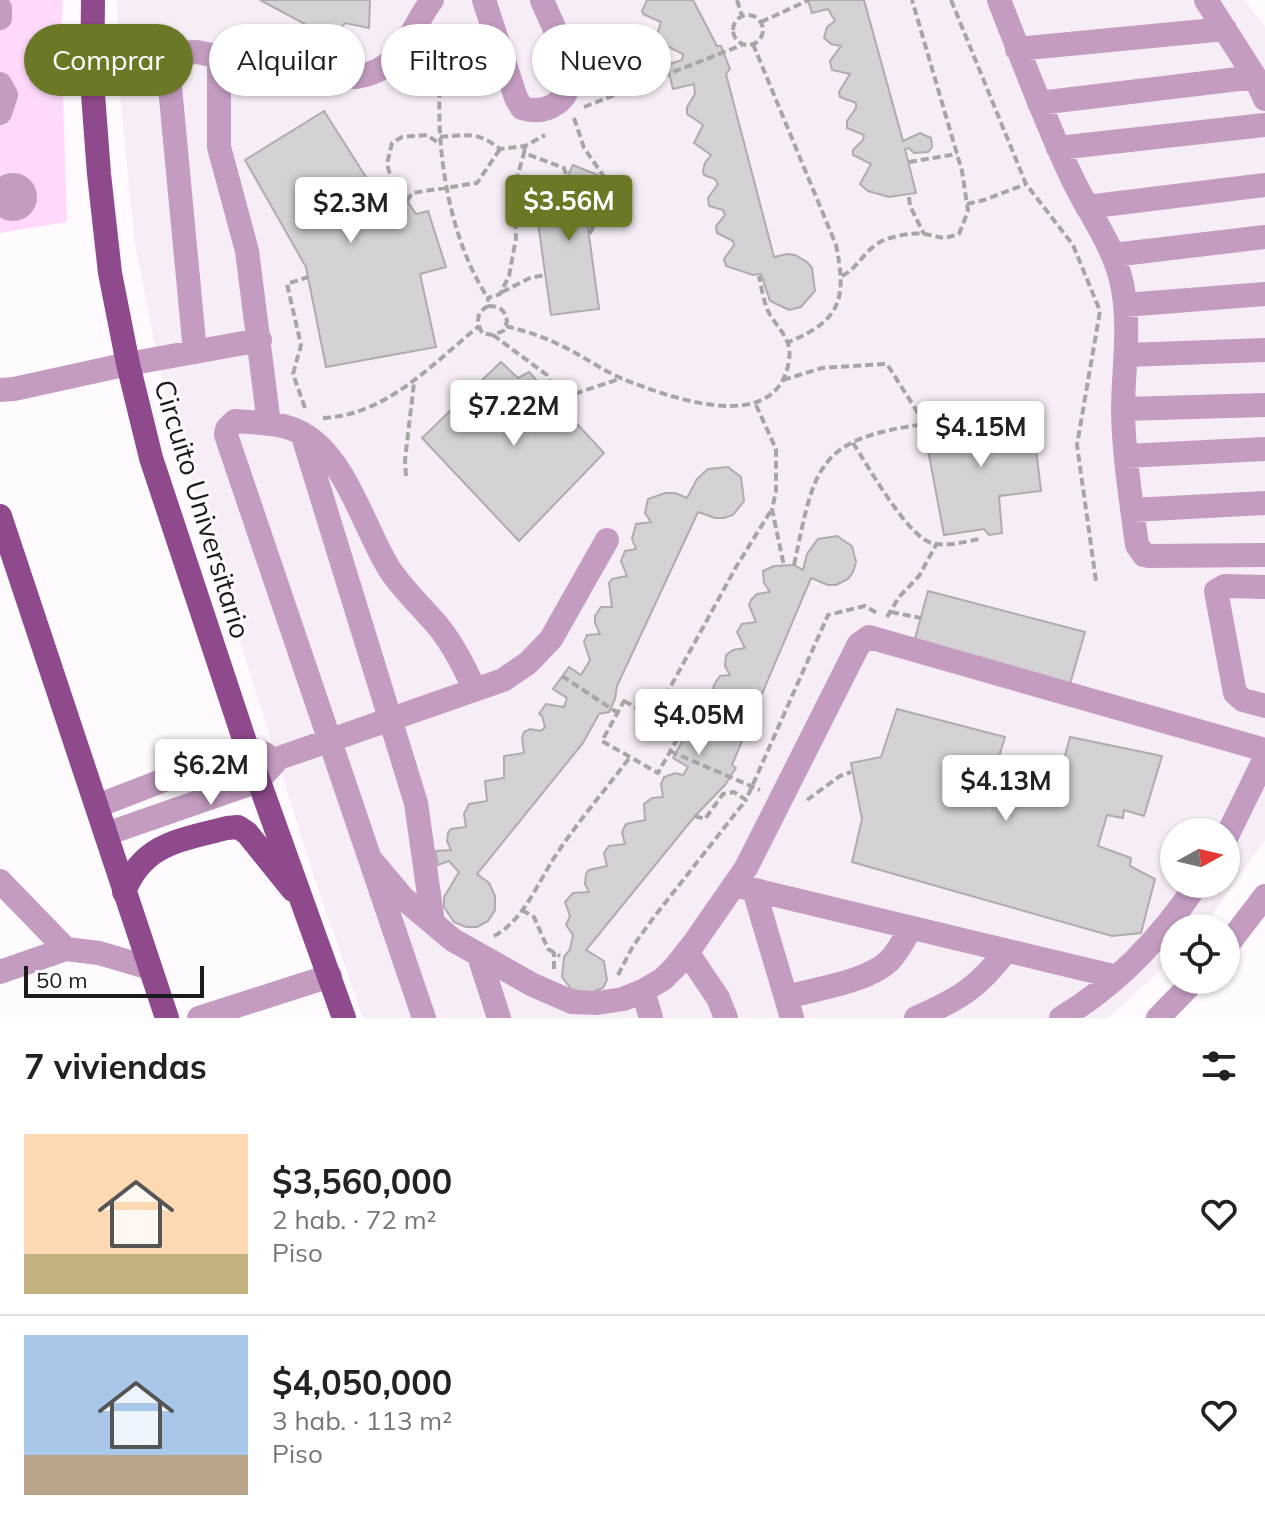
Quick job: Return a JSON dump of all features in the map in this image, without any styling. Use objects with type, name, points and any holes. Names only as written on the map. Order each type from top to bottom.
[{"type":"main road","name":"Circuito Universitario","points":[[93,0],[92,81],[110,273],[151,458],[258,781],[344,1018]]},
{"type":"main road","points":[[0,516],[167,1018]]},
{"type":"main road","points":[[124,892],[140,861],[163,847],[238,827],[247,833],[300,898]]},
{"type":"street","points":[[484,0],[516,98],[522,108],[539,111],[563,99],[570,84],[567,63],[542,0]]},
{"type":"street","points":[[999,0],[1058,148],[1113,255],[1125,305],[1123,409],[1137,545],[1144,555],[1265,555]]},
{"type":"street","points":[[1039,103],[1260,88],[1206,0]]},
{"type":"street","points":[[365,75],[389,65],[399,55],[427,6]]},
{"type":"street","points":[[0,8],[0,18]]},
{"type":"street","points":[[1017,49],[1225,29]]},
{"type":"street","points":[[195,352],[168,66],[174,56],[185,51],[209,54]]},
{"type":"street","points":[[0,84],[6,95],[0,113]]},
{"type":"street","points":[[219,96],[219,147],[245,240],[269,424]]},
{"type":"street","points":[[1058,148],[1265,125]]},
{"type":"street","points":[[1087,207],[1265,185]]},
{"type":"street","points":[[1113,255],[1265,237]]},
{"type":"street","points":[[1125,305],[1265,294]]},
{"type":"street","points":[[0,390],[260,340]]},
{"type":"street","points":[[1126,355],[1265,350]]},
{"type":"street","points":[[1123,409],[1265,405]]},
{"type":"street","points":[[424,1018],[226,435],[227,429],[235,421],[269,424],[302,433],[338,469],[386,563],[454,647],[475,690]]},
{"type":"street","points":[[302,433],[416,803],[433,923]]},
{"type":"street","points":[[1126,456],[1265,449]]},
{"type":"street","points":[[1132,510],[1265,503]]},
{"type":"street","points":[[106,834],[258,781],[279,758],[503,680],[528,663],[551,639],[607,540]]},
{"type":"street","points":[[1265,587],[1225,586],[1216,591],[1235,693],[1243,700],[1265,706]]},
{"type":"street","points":[[372,861],[403,898],[453,940],[567,1008],[572,1002],[597,1003],[623,999],[663,979],[744,888],[781,801],[859,644],[882,628],[1265,750]]},
{"type":"street","points":[[97,806],[247,748],[279,758]]},
{"type":"street","points":[[1236,818],[1265,758]]},
{"type":"street","points":[[0,881],[66,949]]},
{"type":"street","points":[[744,888],[1117,977]]},
{"type":"street","points":[[744,888],[789,1007],[878,969],[897,951],[910,929]]},
{"type":"street","points":[[1240,929],[1265,896]]},
{"type":"street","points":[[1061,1018],[1142,956],[1188,898]]},
{"type":"street","points":[[0,972],[66,949],[99,953],[150,968]]},
{"type":"street","points":[[916,1018],[972,989],[987,976],[1006,951]]},
{"type":"street","points":[[687,952],[718,998],[726,1018]]},
{"type":"street","points":[[479,956],[499,1018]]},
{"type":"street","points":[[199,1018],[248,1010],[330,976]]},
{"type":"street","points":[[643,991],[651,1018]]},
{"type":"street","points":[[1158,1018],[1181,994]]},
{"type":"path","points":[[737,0],[742,16]]},
{"type":"path","points":[[761,22],[809,0]]},
{"type":"path","points":[[842,276],[853,270],[880,242],[924,234],[935,238],[959,234],[968,211],[957,154],[912,0]]},
{"type":"path","points":[[951,0],[1026,184],[1073,245],[1100,311],[1077,445],[1096,581]]},
{"type":"path","points":[[427,6],[439,64],[440,144],[447,187],[477,281],[488,298],[488,306]]},
{"type":"path","points":[[742,45],[734,35],[736,19],[750,15],[761,22]]},
{"type":"path","points":[[589,235],[604,205],[607,181],[584,148],[572,112],[742,45],[753,44],[762,37],[761,22]]},
{"type":"path","points":[[753,44],[836,245],[842,276],[839,300],[829,319],[812,332],[789,342]]},
{"type":"path","points":[[440,137],[469,134],[485,137],[500,149],[525,146],[513,192],[516,238],[509,276],[500,294]]},
{"type":"path","points":[[393,185],[387,164],[392,143],[402,137],[427,135],[440,144]]},
{"type":"path","points":[[407,201],[412,193],[477,183],[500,149]]},
{"type":"path","points":[[524,153],[564,168],[567,178]]},
{"type":"path","points":[[909,162],[957,154]]},
{"type":"path","points":[[967,204],[1026,184]]},
{"type":"path","points":[[909,197],[910,206],[924,234]]},
{"type":"path","points":[[488,298],[530,278],[545,275]]},
{"type":"path","points":[[506,326],[558,343],[622,378],[712,406],[756,405],[774,392],[783,380],[790,360],[789,342],[767,309],[759,276]]},
{"type":"path","points":[[308,277],[287,284],[301,345],[293,374],[303,407],[324,419],[361,411],[415,381],[479,326]]},
{"type":"path","points":[[493,335],[503,331],[506,326],[503,310],[488,306],[479,311],[477,318],[482,333],[493,335],[547,375],[560,406],[577,393],[622,378]]},
{"type":"path","points":[[783,380],[822,368],[887,364],[925,424]]},
{"type":"path","points":[[406,476],[405,460],[415,381]]},
{"type":"path","points":[[654,717],[736,567],[772,509],[776,492],[776,449],[756,405]]},
{"type":"path","points":[[794,565],[814,482],[822,465],[865,435],[938,424]]},
{"type":"path","points":[[853,443],[914,531],[930,543],[957,544],[979,539]]},
{"type":"path","points":[[772,509],[784,566]]},
{"type":"path","points":[[623,962],[690,868],[746,800],[828,615],[865,606],[882,628],[899,597],[919,576],[937,543]]},
{"type":"path","points":[[891,612],[921,618]]},
{"type":"path","points":[[562,676],[618,713]]},
{"type":"path","points":[[624,701],[681,732],[658,773],[602,741],[618,713],[624,701]]},
{"type":"path","points":[[670,751],[751,786]]},
{"type":"path","points":[[560,956],[548,949],[534,917],[522,910],[557,853],[630,757]]},
{"type":"path","points":[[695,816],[705,819],[723,794],[734,792],[746,800]]},
{"type":"shaded area","points":[[0,0],[63,0],[62,24],[24,24],[24,96],[63,96],[67,222],[0,233]]},
{"type":"shaded area","points":[[117,0],[1244,0],[1265,27],[1265,840],[1240,875],[1240,818],[1160,818],[1160,898],[1224,898],[1213,914],[1160,914],[1160,970],[1109,1018],[363,1018],[316,883],[219,575],[160,372],[134,238],[120,96],[193,96],[193,24],[117,24]]},
{"type":"building","points":[[260,0],[370,0],[369,28],[365,24],[305,24]]},
{"type":"building","points":[[647,0],[693,0],[717,46],[721,46],[730,69],[726,74],[774,257],[795,255],[812,268],[815,291],[801,307],[789,310],[770,301],[761,274],[753,275],[726,266],[724,259],[734,245],[733,241],[717,233],[716,226],[725,215],[723,210],[709,206],[708,198],[718,184],[703,171],[711,155],[694,143],[703,125],[687,114],[687,107],[695,94],[694,84],[673,89],[671,64],[682,60],[683,54],[671,48],[671,24],[660,24],[642,11]]},
{"type":"building","points":[[808,0],[864,0],[903,141],[920,133],[931,138],[932,147],[928,152],[914,153],[909,148],[905,149],[916,193],[889,197],[868,191],[860,184],[871,164],[853,155],[853,150],[864,135],[847,128],[856,103],[840,97],[839,92],[850,74],[832,70],[830,61],[841,46],[831,44],[824,38],[827,27],[835,21],[828,9],[812,13]]},
{"type":"building","points":[[324,111],[378,196],[388,193],[399,204],[407,201],[416,214],[428,211],[446,267],[420,274],[436,347],[326,367],[306,267],[245,160]]},
{"type":"building","points":[[573,165],[598,175],[588,228],[599,309],[551,315],[534,195],[560,191]]},
{"type":"building","points":[[501,362],[518,378],[529,372],[604,453],[519,541],[422,438]]},
{"type":"building","points":[[1032,415],[1041,491],[999,496],[1002,533],[989,535],[984,529],[944,535],[925,434],[946,420]]},
{"type":"building","points":[[728,467],[741,477],[744,501],[733,515],[724,518],[698,512],[617,686],[609,712],[599,714],[583,743],[477,874],[489,883],[495,896],[495,910],[488,921],[477,927],[454,922],[444,907],[444,897],[459,872],[449,861],[438,865],[435,851],[451,850],[448,833],[451,829],[466,827],[464,814],[469,804],[487,801],[485,781],[504,778],[504,756],[524,753],[524,732],[530,729],[541,731],[545,727],[539,714],[546,704],[564,707],[567,698],[553,689],[569,667],[581,675],[590,660],[584,642],[587,635],[600,634],[595,616],[601,607],[612,607],[609,583],[612,579],[627,576],[621,561],[625,551],[636,549],[632,539],[636,524],[651,522],[645,513],[648,499],[665,493],[687,498],[697,479],[708,469]]},
{"type":"building","points":[[837,536],[852,546],[856,562],[853,572],[848,579],[836,585],[811,578],[732,765],[736,768],[586,950],[604,961],[607,980],[603,988],[588,994],[571,989],[562,977],[564,957],[570,949],[573,935],[566,925],[570,916],[565,902],[573,893],[589,892],[585,884],[586,874],[589,870],[607,866],[604,853],[609,846],[625,844],[622,832],[626,824],[645,820],[644,804],[652,798],[663,797],[661,784],[664,777],[675,773],[683,775],[688,767],[673,758],[686,735],[701,744],[707,734],[701,712],[707,705],[720,701],[713,690],[720,676],[730,675],[725,666],[726,655],[745,648],[737,632],[742,624],[756,622],[749,605],[751,600],[757,594],[770,592],[764,583],[763,571],[774,566],[794,565],[803,570],[807,554],[818,539]]},
{"type":"building","points":[[928,591],[1085,632],[1070,684],[913,646]]},
{"type":"building","points":[[897,709],[1005,737],[998,760],[1020,767],[1017,777],[1056,789],[1070,737],[1162,756],[1144,816],[1124,810],[1123,818],[1107,815],[1098,846],[1131,858],[1130,866],[1155,879],[1141,933],[1112,936],[852,862],[862,819],[851,763],[881,757]]}]
